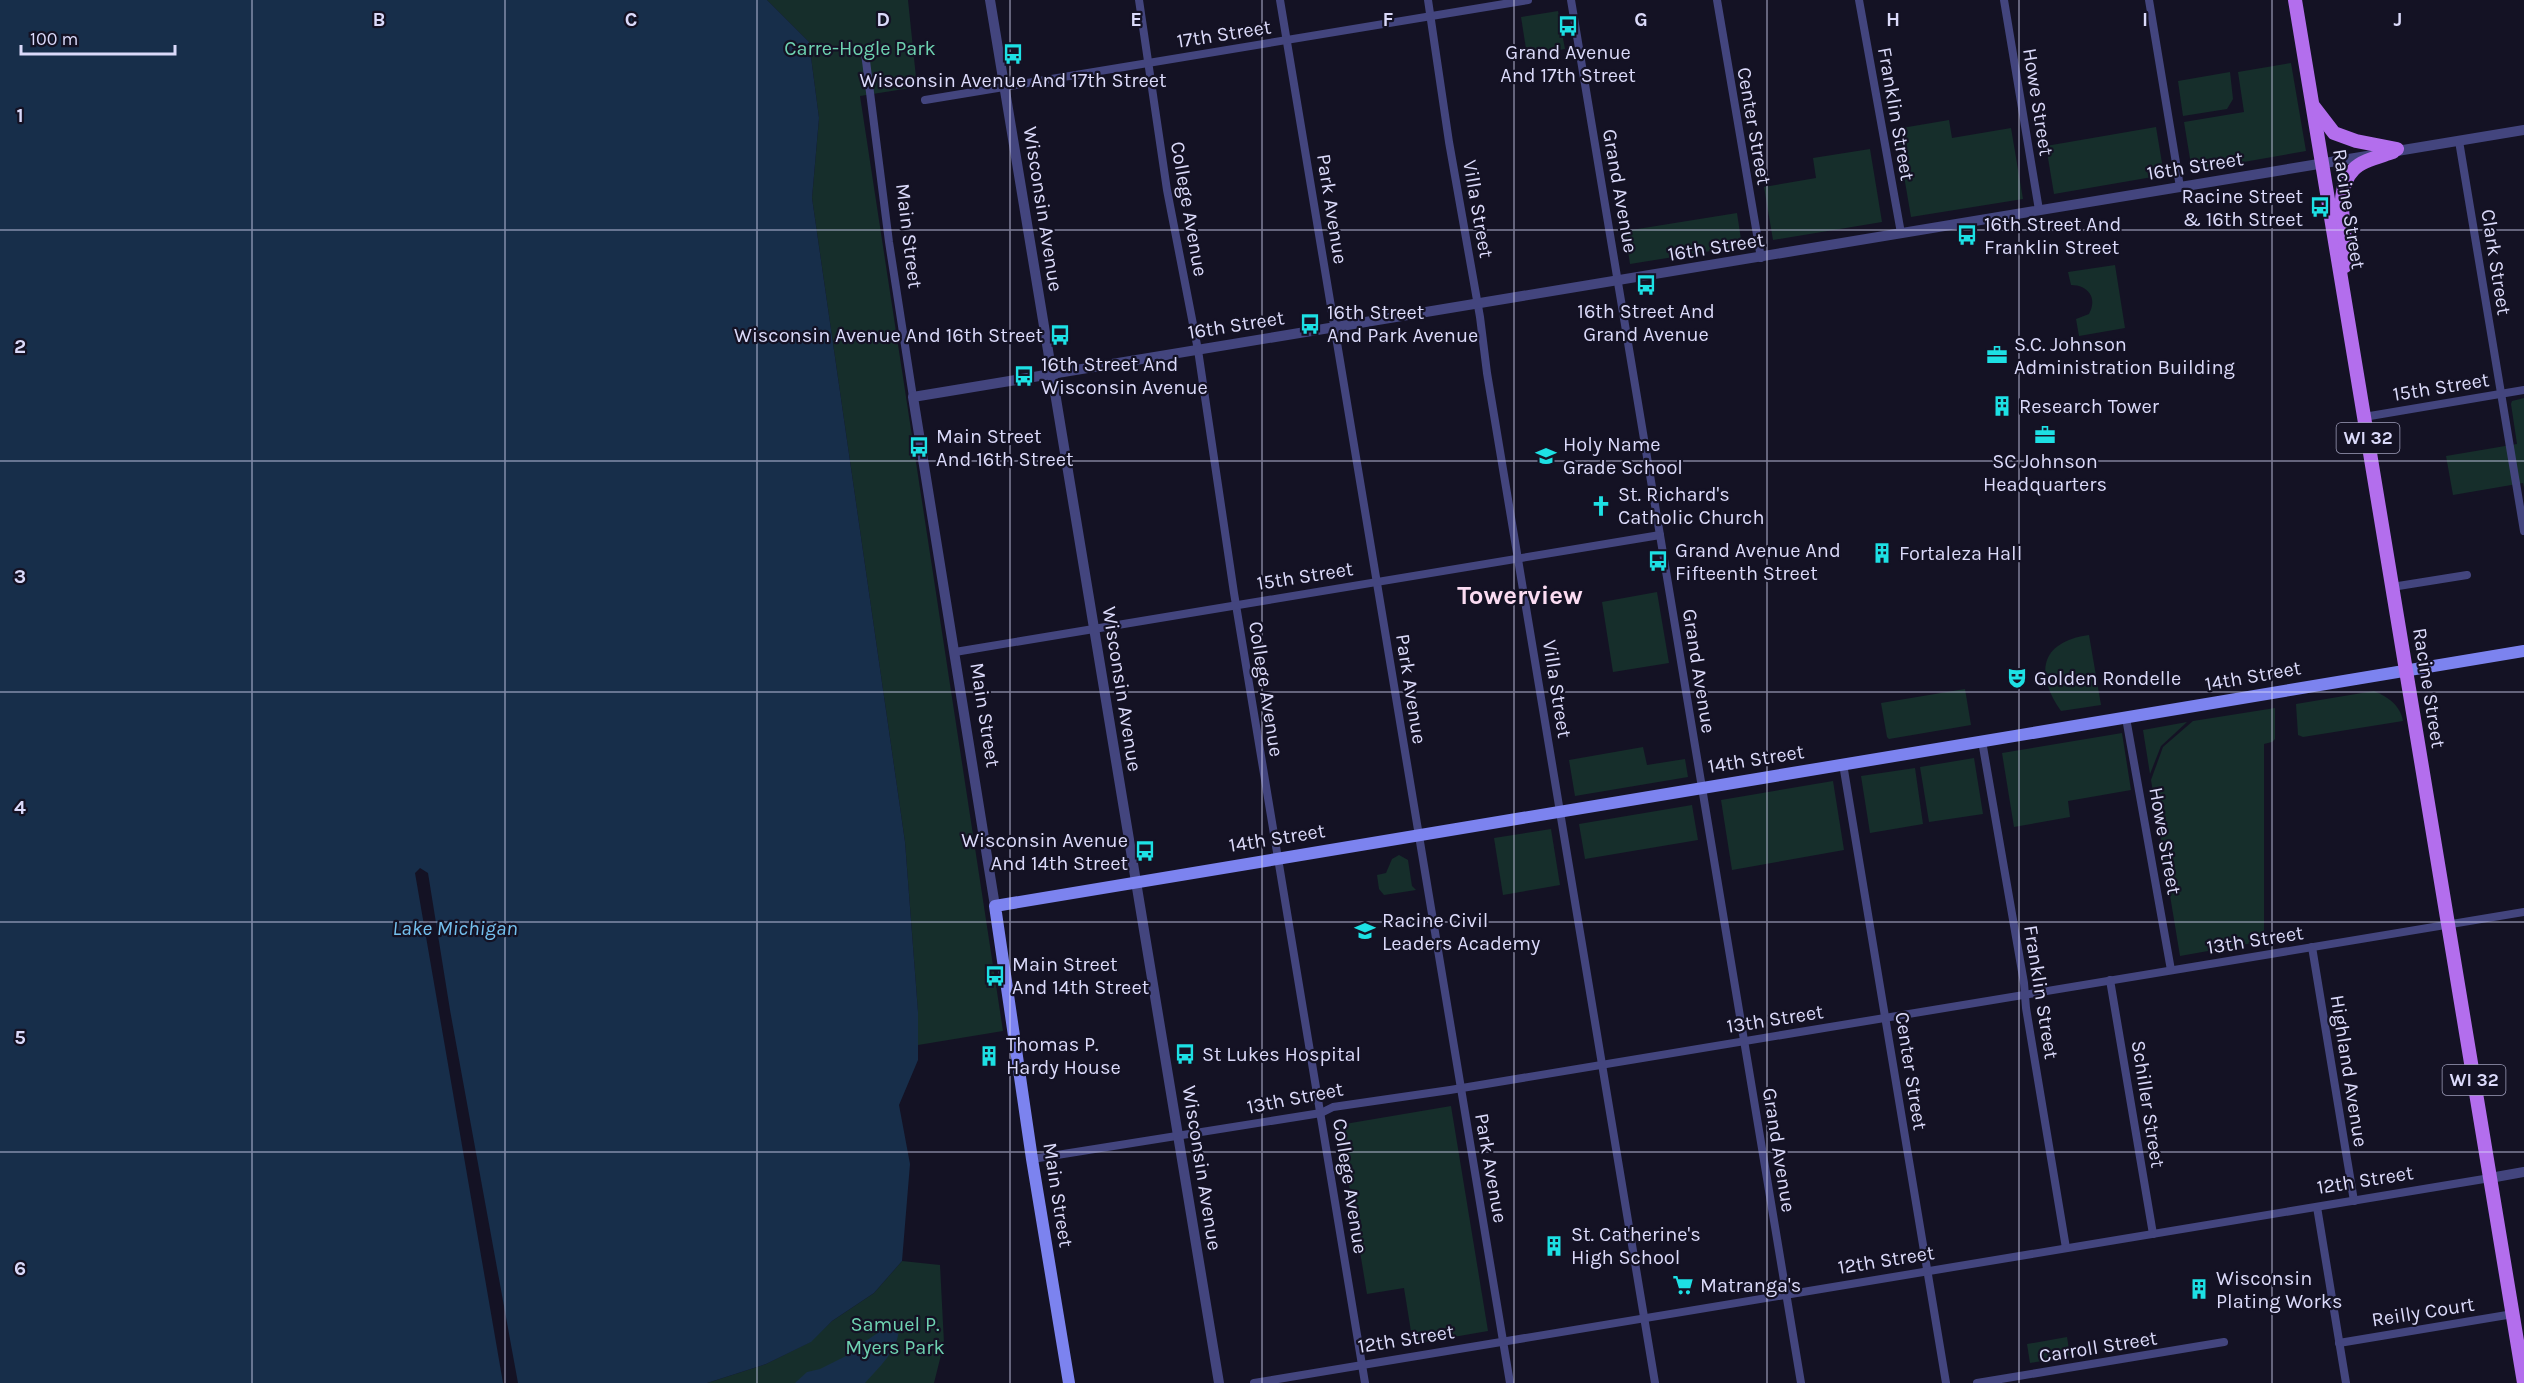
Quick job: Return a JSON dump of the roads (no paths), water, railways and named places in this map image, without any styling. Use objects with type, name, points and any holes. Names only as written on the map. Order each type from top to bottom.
[{"type":"main road","name":"Racine Street","points":[[2295,0],[2524,1383]]},
{"type":"main road","points":[[2312,104],[2334,133],[2397,151]]},
{"type":"main road","points":[[2341,279],[2346,262],[2344,183],[2355,167],[2397,151]]},
{"type":"main road","name":"14th Street","points":[[995,906],[2524,651]]},
{"type":"main road","name":"Main Street","points":[[995,906],[1032,1160],[1069,1383]]},
{"type":"street","name":"Wisconsin Avenue","points":[[990,0],[1219,1383]]},
{"type":"street","name":"College Avenue","points":[[1139,0],[1167,189],[1198,350],[1235,604],[1365,1383]]},
{"type":"street","name":"Park Avenue","points":[[1280,0],[1510,1383]]},
{"type":"street","name":"Villa Street","points":[[1428,0],[1449,142],[1478,305],[1655,1383]]},
{"type":"street","name":"17th Street","points":[[926,100],[1431,18],[1528,0]]},
{"type":"street","name":"Grand Avenue","points":[[1570,0],[1619,281],[1801,1383]]},
{"type":"street","name":"Center Street","points":[[1717,0],[1761,258]]},
{"type":"street","name":"Franklin Street","points":[[1859,0],[1901,233]]},
{"type":"street","name":"Howe Street","points":[[2004,0],[2039,210]]},
{"type":"street","points":[[2149,0],[2180,187]]},
{"type":"street","name":"Main Street","points":[[865,53],[889,242],[995,906]]},
{"type":"street","name":"16th Street","points":[[914,398],[2524,130]]},
{"type":"street","name":"Clark Street","points":[[2459,141],[2524,531]]},
{"type":"street","name":"15th Street","points":[[2364,417],[2524,390]]},
{"type":"street","name":"15th Street","points":[[956,652],[1660,535]]},
{"type":"street","points":[[2392,587],[2467,575]]},
{"type":"street","name":"Howe Street","points":[[2126,718],[2171,970]]},
{"type":"street","name":"Franklin Street","points":[[1982,741],[2066,1248]]},
{"type":"street","name":"Center Street","points":[[1843,765],[1946,1383]]},
{"type":"street","name":"13th Street","points":[[1032,1160],[1321,1113],[1333,1107],[1461,1088],[2524,912]]},
{"type":"street","name":"Highland Avenue","points":[[2312,947],[2354,1200]]},
{"type":"street","name":"Schiller Street","points":[[2110,980],[2152,1234]]},
{"type":"street","name":"12th Street","points":[[1254,1383],[2524,1172]]},
{"type":"street","points":[[2317,1207],[2346,1383]]},
{"type":"street","name":"Reilly Court","points":[[2339,1343],[2512,1314]]},
{"type":"street","name":"Carroll Street","points":[[1977,1383],[2224,1342]]},
{"type":"water","name":"Lake Michigan","points":[[0,0],[767,0],[809,42],[819,118],[812,198],[905,842],[918,1012],[918,1060],[899,1105],[910,1164],[902,1261],[874,1293],[832,1321],[811,1342],[766,1364],[707,1383],[0,1383]]},
{"type":"water","points":[[898,1320],[899,1329],[894,1346],[884,1362],[865,1383],[795,1383],[807,1372],[820,1369],[854,1352],[858,1344]]},
{"type":"place","name":"Grand Avenue And 17th Street","points":[[1568,26]]},
{"type":"place","name":"Wisconsin Avenue And 17th Street","points":[[1013,54]]},
{"type":"place","name":"Racine Street & 16th Street","points":[[2320,207]]},
{"type":"place","name":"16th Street And Franklin Street","points":[[1967,235]]},
{"type":"place","name":"16th Street And Grand Avenue","points":[[1646,285]]},
{"type":"place","name":"16th Street And Park Avenue","points":[[1310,324]]},
{"type":"place","name":"Wisconsin Avenue And 16th Street","points":[[1060,335]]},
{"type":"place","name":"S.C. Johnson Administration Building","points":[[1997,355]]},
{"type":"place","name":"16th Street And Wisconsin Avenue","points":[[1024,376]]},
{"type":"place","name":"Research Tower","points":[[2002,406]]},
{"type":"place","name":"SC Johnson Headquarters","points":[[2045,435]]},
{"type":"place","name":"Main Street And 16th Street","points":[[919,447]]},
{"type":"place","name":"Holy Name Grade School","points":[[1546,456]]},
{"type":"place","name":"St. Richard's Catholic Church","points":[[1601,506]]},
{"type":"place","name":"Fortaleza Hall","points":[[1882,553]]},
{"type":"place","name":"Grand Avenue And Fifteenth Street","points":[[1658,561]]},
{"type":"place","name":"Golden Rondelle","points":[[2017,678]]},
{"type":"place","name":"Wisconsin Avenue And 14th Street","points":[[1145,851]]},
{"type":"place","name":"Racine Civil Leaders Academy","points":[[1365,931]]},
{"type":"place","name":"Main Street And 14th Street","points":[[995,976]]},
{"type":"place","name":"St Lukes Hospital","points":[[1185,1054]]},
{"type":"place","name":"Thomas P. Hardy House","points":[[989,1056]]},
{"type":"place","name":"St. Catherine's High School","points":[[1554,1246]]},
{"type":"place","name":"Matranga's","points":[[1683,1285]]},
{"type":"place","name":"Wisconsin Plating Works","points":[[2199,1289]]},
{"type":"district","name":"Towerview","points":[[1520,595]]},
{"type":"park label","name":"Carre-Hogle Park","points":[[860,48]]},
{"type":"park label","name":"Samuel P. Myers Park","points":[[895,1336]]}]
